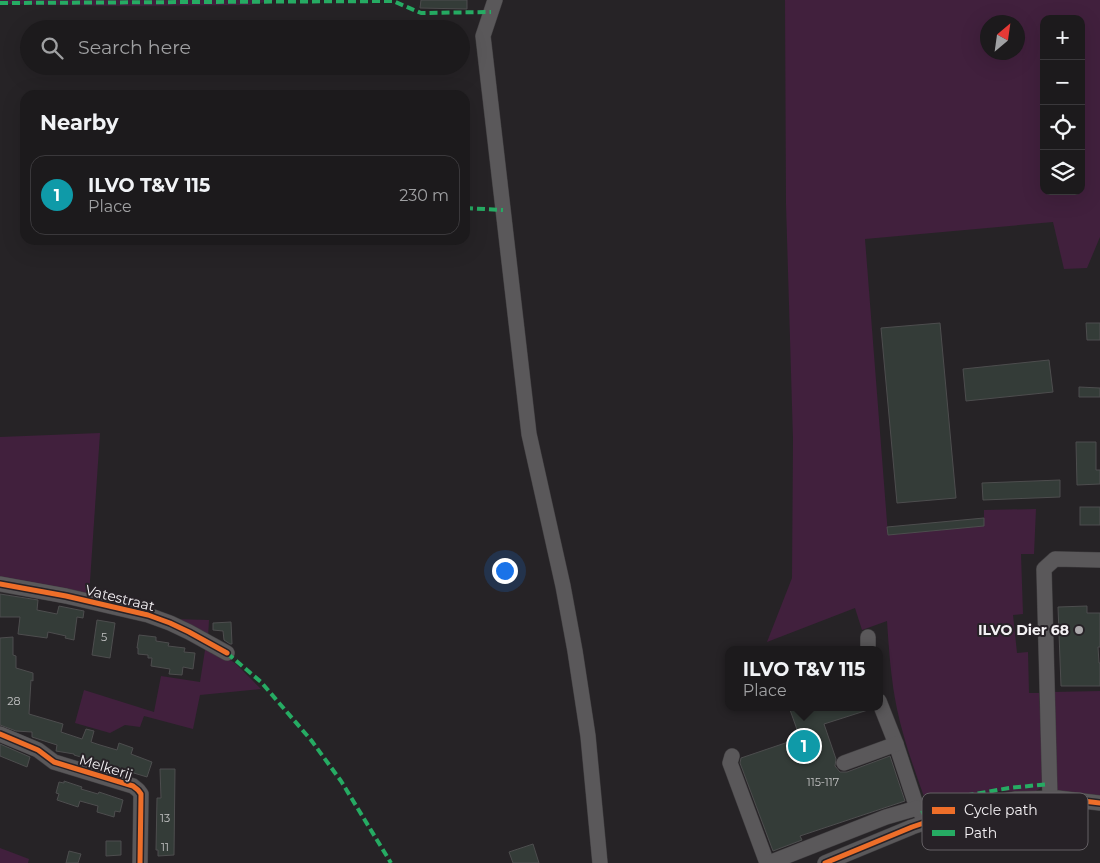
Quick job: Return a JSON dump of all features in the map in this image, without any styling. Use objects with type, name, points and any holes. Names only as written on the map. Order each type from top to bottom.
[{"type":"street","points":[[495,0],[483,36],[529,434],[576,652],[588,736],[600,863]]},
{"type":"street","points":[[1050,793],[1044,569],[1055,559],[1100,560]]},
{"type":"street","name":"Vatestraat","points":[[0,584],[66,596],[148,615],[189,632],[227,653]]},
{"type":"street","points":[[883,711],[917,808],[922,815]]},
{"type":"street","name":"Melkerij","points":[[0,734],[38,750],[54,762],[132,786],[138,790],[141,794],[140,863]]},
{"type":"street","points":[[844,763],[896,744]]},
{"type":"street","points":[[732,756],[730,763],[767,863]]},
{"type":"street","points":[[773,863],[886,817],[917,808]]},
{"type":"street","points":[[825,863],[922,824]]},
{"type":"shaded area","points":[[0,0],[275,0],[250,5],[125,6],[0,4]]},
{"type":"shaded area","points":[[785,0],[1100,0],[1100,237],[1087,268],[1064,269],[1053,222],[865,239],[888,535],[984,526],[984,510],[1036,509],[1034,554],[1021,554],[1023,614],[1013,615],[1017,653],[1028,652],[1029,693],[1039,693],[1044,786],[1036,791],[923,793],[897,709],[889,654],[887,621],[862,630],[855,608],[767,642],[792,578],[793,439],[786,204]]},
{"type":"shaded area","points":[[100,433],[89,596],[0,577],[0,437]]},
{"type":"shaded area","points":[[173,619],[209,620],[208,638]]},
{"type":"shaded area","points":[[206,644],[235,663],[261,689],[200,695],[193,729],[144,716],[140,727],[125,725],[110,733],[75,723],[84,690],[154,712],[161,676],[200,682]]},
{"type":"shaded area","points":[[1100,691],[1100,797],[1088,795],[1088,793],[1056,790],[1053,692]]},
{"type":"shaded area","points":[[0,848],[29,859],[28,863],[0,863]]},
{"type":"building","points":[[421,0],[467,0],[467,9],[420,8]]},
{"type":"building","points":[[940,323],[956,498],[897,503],[881,328]]},
{"type":"building","points":[[1086,323],[1100,323],[1100,340],[1087,340]]},
{"type":"building","points":[[1049,360],[1053,392],[966,401],[963,369]]},
{"type":"building","points":[[1079,387],[1100,388],[1100,397],[1079,397]]},
{"type":"building","points":[[1076,442],[1096,442],[1096,470],[1100,470],[1100,484],[1077,485]]},
{"type":"building","points":[[1060,480],[1060,497],[983,500],[982,483]]},
{"type":"building","points":[[1080,507],[1100,507],[1100,525],[1080,525]]},
{"type":"building","points":[[984,518],[984,526],[888,535],[887,527]]},
{"type":"building","points":[[0,594],[38,600],[37,610],[57,614],[59,606],[84,611],[83,618],[77,617],[74,640],[48,632],[47,638],[18,634],[20,617],[0,617]]},
{"type":"building","name":"ILVO Dier 68","points":[[1087,606],[1087,613],[1100,613],[1100,647],[1098,647],[1100,686],[1061,686],[1058,607]]},
{"type":"building","points":[[97,620],[115,623],[110,658],[92,655]]},
{"type":"building","points":[[231,622],[232,644],[230,644],[224,640],[223,631],[213,630],[213,623]]},
{"type":"building","points":[[139,635],[156,637],[156,641],[169,643],[168,646],[185,648],[184,652],[195,653],[193,669],[183,667],[182,675],[169,674],[170,669],[151,666],[152,658],[148,658],[148,655],[138,654]]},
{"type":"building","points":[[13,637],[13,655],[16,656],[16,668],[33,673],[29,714],[63,724],[61,732],[82,739],[86,729],[94,731],[91,742],[100,745],[117,750],[119,743],[133,748],[131,754],[152,762],[147,777],[74,754],[56,751],[57,745],[32,737],[32,732],[16,731],[0,725],[0,638]]},
{"type":"building","points":[[790,711],[865,711],[824,724],[836,759],[835,766],[840,772],[847,772],[890,756],[905,801],[800,836],[802,840],[773,851],[740,763],[741,758],[800,738]]},
{"type":"building","points":[[0,744],[30,757],[27,767],[0,756]]},
{"type":"building","points":[[160,769],[175,769],[174,855],[158,856],[158,850],[156,850],[157,798],[161,798]]},
{"type":"building","points":[[64,781],[82,787],[81,789],[98,794],[99,792],[123,800],[120,812],[115,811],[114,817],[97,812],[98,806],[80,801],[78,807],[57,800],[59,794],[56,793],[59,782],[64,783]]},
{"type":"building","points":[[106,841],[121,841],[121,855],[106,856]]},
{"type":"building","points":[[533,844],[539,863],[513,863],[509,852]]},
{"type":"building","points":[[69,851],[81,854],[78,863],[66,863]]},
{"type":"marked path","points":[[0,3],[393,1],[421,13],[491,12]]},
{"type":"marked path","points":[[470,208],[503,210]]},
{"type":"marked path","points":[[227,653],[261,682],[311,740],[341,781],[391,863]]},
{"type":"marked path","points":[[980,793],[1049,784]]},
{"type":"cycle path","points":[[0,584],[66,596],[148,615],[189,632],[227,653]]},
{"type":"cycle path","points":[[0,734],[38,750],[54,762],[133,786],[138,790],[141,794],[140,863]]},
{"type":"cycle path","points":[[1088,802],[1100,803]]},
{"type":"cycle path","points":[[825,863],[922,824]]},
{"type":"place","name":"ILVO Dier 68","points":[[1079,630]]},
{"type":"place","name":"ILVO T&V 115","points":[[804,746]]}]
